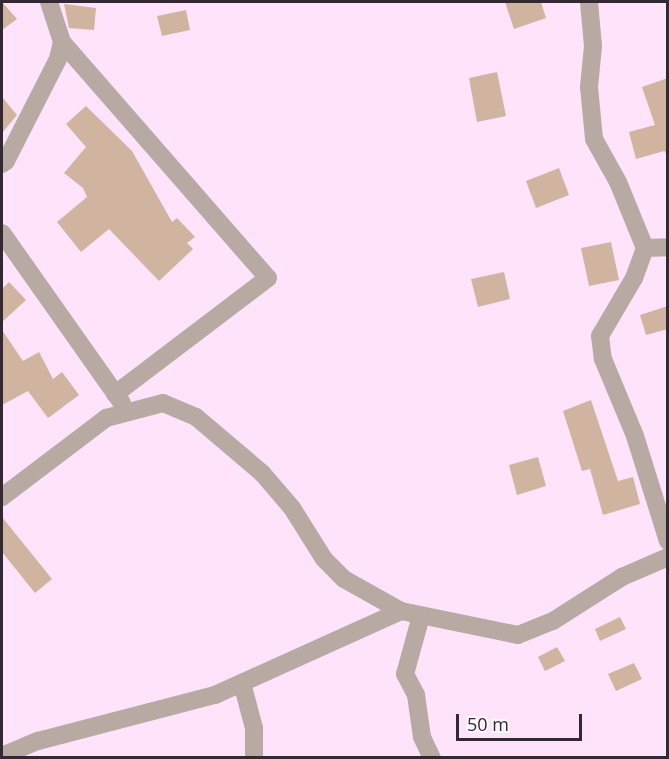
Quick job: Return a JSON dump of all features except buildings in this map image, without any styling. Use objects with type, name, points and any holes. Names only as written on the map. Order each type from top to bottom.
[{"type":"street","points":[[49,2],[62,42],[268,278],[115,394]]},
{"type":"street","points":[[589,2],[592,46],[589,87],[594,139],[618,182],[645,248],[634,278],[600,336],[603,359],[635,436],[668,541]]},
{"type":"street","points":[[2,164],[6,161],[58,59],[62,42]]},
{"type":"street","points":[[2,234],[127,411]]},
{"type":"street","points":[[645,248],[668,247]]},
{"type":"street","points":[[2,497],[85,432],[127,411],[163,403],[196,417],[262,473],[292,508],[324,558],[344,579],[401,611],[518,635],[553,621],[622,577],[668,557]]},
{"type":"street","points":[[2,756],[38,741],[215,695],[401,611]]},
{"type":"street","points":[[421,616],[405,674],[416,695],[422,737],[432,758]]},
{"type":"street","points":[[242,683],[254,728],[254,758]]}]
